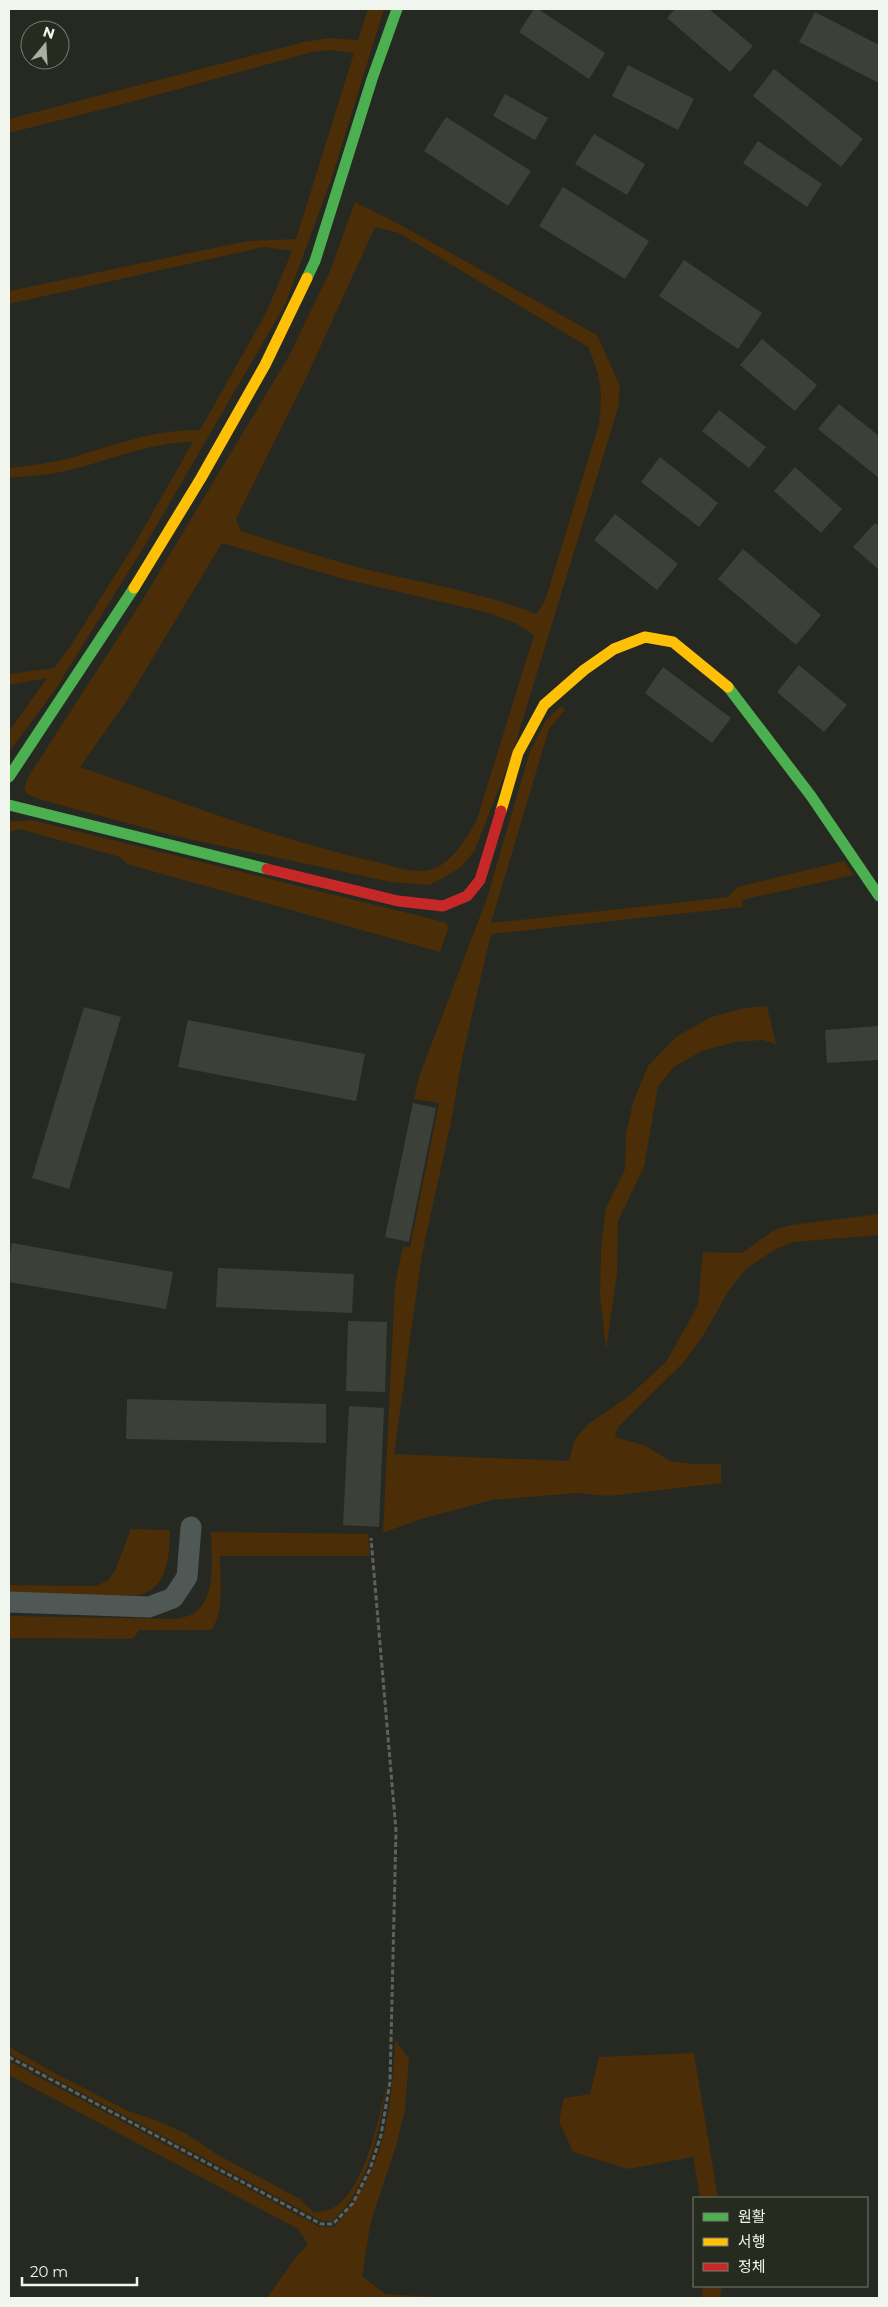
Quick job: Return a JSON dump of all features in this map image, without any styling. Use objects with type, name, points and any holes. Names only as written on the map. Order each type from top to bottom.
[{"type":"street","points":[[9,776],[121,609],[201,478],[265,364],[315,260],[372,80],[397,9]]},
{"type":"street","points":[[9,805],[398,902],[443,906],[467,896],[480,880],[518,753],[544,706],[584,670],[614,649],[646,637],[673,642],[730,688],[811,796],[879,896]]},
{"type":"lane","points":[[9,1602],[149,1606],[173,1598],[187,1577],[191,1527]]},
{"type":"path","points":[[9,2057],[321,2224],[333,2224],[353,2203],[370,2169],[381,2135],[390,2082],[393,2040],[396,1831],[371,1538]]},
{"type":"shaded area","points":[[368,9],[384,9],[331,180],[285,305],[147,542],[55,690],[9,752],[9,731],[47,678],[9,685],[9,674],[54,668],[71,645],[134,545],[193,442],[146,448],[70,470],[47,474],[9,478],[9,468],[43,464],[152,435],[184,430],[200,430],[266,313],[292,251],[264,247],[9,304],[9,291],[247,241],[296,239],[354,53],[329,50],[312,52],[131,102],[9,133],[9,119],[304,42],[330,38],[358,40]]},
{"type":"shaded area","points":[[355,202],[397,223],[597,335],[620,386],[618,408],[512,755],[475,850],[462,866],[429,885],[391,882],[175,836],[42,800],[27,794],[24,788],[28,777],[140,604],[289,356],[330,271]],"holes":[[[375,227],[399,233],[588,347],[600,384],[599,424],[545,601],[536,614],[496,600],[373,571],[290,547],[241,531],[236,519],[307,376]],[[222,543],[340,578],[489,613],[517,624],[534,635],[476,822],[457,851],[444,863],[429,870],[416,871],[339,853],[227,819],[80,767],[128,699]]]},
{"type":"shaded area","points":[[561,706],[565,710],[549,729],[491,923],[728,897],[737,887],[844,861],[854,875],[742,900],[743,907],[491,934],[463,1054],[450,1127],[422,1254],[394,1454],[569,1461],[575,1439],[587,1425],[629,1396],[666,1362],[698,1305],[703,1252],[742,1253],[774,1230],[791,1225],[879,1214],[879,1235],[793,1242],[774,1250],[746,1269],[729,1290],[703,1336],[684,1362],[618,1427],[615,1437],[646,1446],[670,1461],[695,1464],[721,1464],[721,1483],[609,1496],[577,1493],[492,1500],[421,1519],[383,1533],[395,1285],[403,1246],[410,1247],[439,1103],[414,1099],[419,1077],[487,898],[530,751],[546,720]]},
{"type":"shaded area","points":[[32,820],[428,918],[447,923],[448,929],[440,952],[127,864],[120,857],[20,829],[9,832],[9,822]]},
{"type":"shaded area","points":[[767,1006],[776,1044],[763,1040],[735,1042],[702,1051],[674,1067],[658,1086],[644,1167],[618,1221],[617,1274],[606,1350],[600,1296],[601,1250],[606,1208],[625,1169],[626,1135],[633,1102],[648,1066],[676,1037],[711,1017],[745,1008]]},
{"type":"shaded area","points":[[131,1529],[170,1530],[169,1552],[164,1572],[154,1588],[145,1593],[134,1596],[9,1595],[9,1585],[96,1586],[109,1580],[116,1568]]},
{"type":"shaded area","points":[[211,1532],[368,1534],[370,1556],[220,1556],[220,1605],[211,1630],[139,1630],[133,1639],[9,1638],[9,1616],[177,1619],[196,1612],[203,1604],[210,1585],[212,1564]]},
{"type":"shaded area","points":[[395,2040],[409,2059],[405,2109],[396,2146],[371,2221],[362,2276],[385,2294],[453,2298],[267,2298],[295,2258],[308,2244],[298,2229],[9,2075],[9,2061],[320,2227],[334,2227],[351,2207],[364,2186],[382,2140],[388,2116]]},
{"type":"shaded area","points":[[9,2047],[130,2112],[156,2120],[185,2133],[218,2155],[300,2199],[313,2212],[327,2210],[339,2204],[357,2180],[371,2147],[388,2081],[375,2143],[365,2173],[348,2204],[332,2221],[322,2221],[9,2054]]},
{"type":"shaded area","points":[[694,2053],[718,2197],[700,2197],[693,2157],[628,2169],[573,2152],[559,2121],[564,2098],[590,2094],[599,2057]]},
{"type":"shaded area","points":[[703,2287],[722,2287],[720,2298],[702,2298]]},
{"type":"building","points":[[534,9],[538,9],[605,53],[589,79],[519,32]]},
{"type":"building","points":[[675,9],[709,9],[753,46],[730,72],[667,18]]},
{"type":"building","points":[[815,12],[879,45],[879,83],[799,42]]},
{"type":"building","points":[[628,65],[694,99],[678,130],[612,96]]},
{"type":"building","points":[[774,69],[863,139],[841,167],[753,96]]},
{"type":"building","points":[[505,94],[548,118],[535,140],[493,116]]},
{"type":"building","points":[[446,117],[531,171],[508,206],[424,151]]},
{"type":"building","points":[[594,134],[645,164],[627,195],[575,164]]},
{"type":"building","points":[[758,141],[822,184],[807,207],[743,163]]},
{"type":"building","points":[[563,187],[649,241],[625,279],[539,226]]},
{"type":"building","points":[[684,260],[762,313],[738,349],[659,296]]},
{"type":"building","points":[[762,339],[817,385],[795,411],[740,365]]},
{"type":"building","points":[[839,404],[879,436],[879,478],[818,429]]},
{"type":"building","points":[[719,410],[766,447],[749,468],[702,431]]},
{"type":"building","points":[[660,457],[718,503],[699,527],[641,482]]},
{"type":"building","points":[[795,467],[842,509],[821,533],[774,491]]},
{"type":"building","points":[[615,514],[678,564],[657,590],[594,540]]},
{"type":"building","points":[[875,523],[879,526],[879,570],[853,547]]},
{"type":"building","points":[[743,549],[821,615],[796,645],[718,579]]},
{"type":"building","points":[[799,665],[847,705],[824,732],[777,692]]},
{"type":"building","points":[[663,667],[731,718],[712,743],[645,693]]},
{"type":"building","points":[[84,1007],[121,1017],[69,1189],[32,1178]]},
{"type":"building","points":[[188,1020],[365,1054],[356,1101],[178,1067]]},
{"type":"building","points":[[879,1026],[879,1060],[827,1063],[825,1030]]},
{"type":"building","points":[[413,1103],[436,1108],[409,1242],[385,1237]]},
{"type":"building","points":[[12,1243],[173,1272],[166,1309],[9,1282],[9,1259]]},
{"type":"building","points":[[218,1268],[354,1274],[352,1313],[216,1307]]},
{"type":"building","points":[[348,1321],[387,1322],[385,1392],[346,1391]]},
{"type":"building","points":[[127,1399],[326,1404],[326,1443],[126,1439]]},
{"type":"building","points":[[349,1406],[384,1408],[379,1527],[343,1525]]},
{"type":"traffic: fast","points":[[307,278],[315,261],[372,79],[397,9]]},
{"type":"traffic: fast","points":[[9,777],[134,588]]},
{"type":"traffic: fast","points":[[728,687],[811,796],[879,896]]},
{"type":"traffic: fast","points":[[9,805],[267,869]]},
{"type":"traffic: slow","points":[[134,588],[201,478],[265,365],[307,278]]},
{"type":"traffic: slow","points":[[501,811],[518,753],[544,705],[584,670],[614,649],[645,637],[673,642],[728,687]]},
{"type":"traffic: jam","points":[[267,869],[398,901],[443,906],[467,896],[480,880],[501,811]]}]
